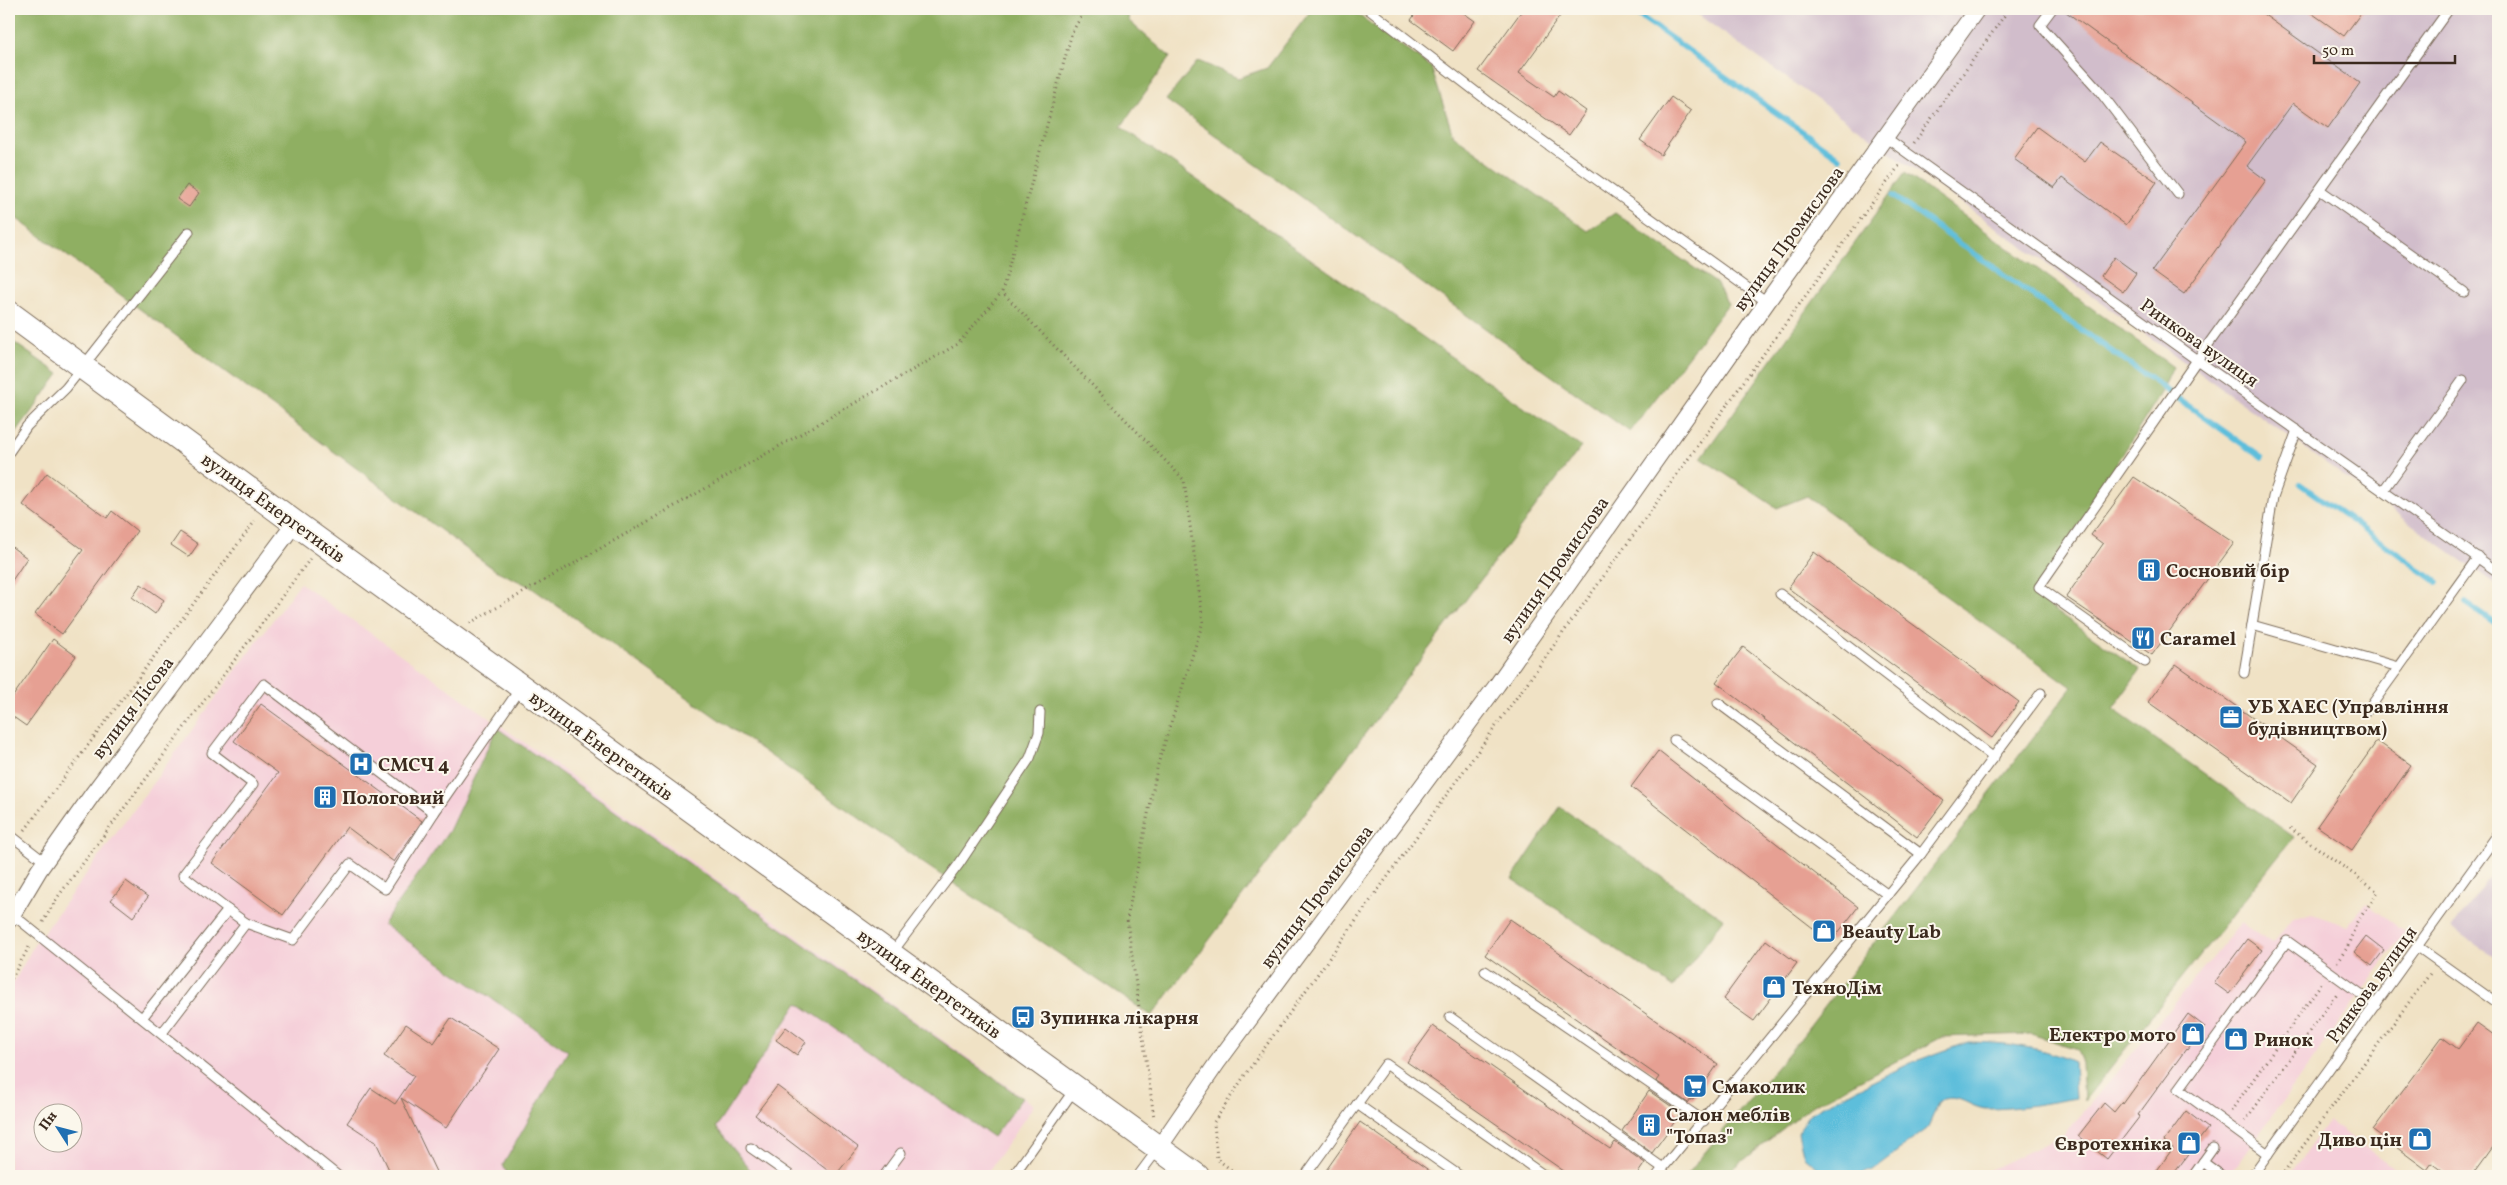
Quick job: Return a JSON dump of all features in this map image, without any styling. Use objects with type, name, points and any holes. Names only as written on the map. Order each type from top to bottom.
[{"type":"main road","name":"вулиця Енергетиків","points":[[9,312],[82,366],[289,531],[450,634],[1074,1089],[1197,1176]]},
{"type":"street","name":"вулиця Промислова","points":[[1158,1149],[1217,1063],[1497,685],[1767,302],[1977,9]]},
{"type":"street","name":"вулиця Лісова","points":[[11,917],[45,862],[289,531]]},
{"type":"lane","points":[[1368,9],[1496,108],[1767,302]]},
{"type":"lane","points":[[2052,9],[2040,25],[2098,89],[2178,194]]},
{"type":"lane","points":[[2145,662],[2039,587],[2197,360],[2449,9]]},
{"type":"lane","name":"Ринкова вулиця","points":[[1885,137],[2498,572]]},
{"type":"lane","points":[[2320,190],[2464,292]]},
{"type":"lane","points":[[9,452],[27,426],[66,388],[189,232]]},
{"type":"lane","points":[[2383,490],[2463,380]]},
{"type":"lane","points":[[2244,673],[2273,498],[2297,430]]},
{"type":"lane","points":[[2368,710],[2478,557]]},
{"type":"lane","points":[[1780,594],[1994,758]]},
{"type":"lane","points":[[2252,625],[2399,667]]},
{"type":"lane","points":[[434,813],[264,684],[212,753],[253,784],[183,875],[246,923],[293,940],[350,864],[385,889],[434,813],[521,686]]},
{"type":"lane","points":[[1657,1176],[1922,854],[2041,693]]},
{"type":"lane","points":[[1718,703],[1922,854]]},
{"type":"lane","points":[[890,954],[959,864],[1030,758],[1039,733],[1040,712]]},
{"type":"lane","points":[[1674,740],[1888,895]]},
{"type":"lane","points":[[9,834],[45,862]]},
{"type":"lane","name":"Ринкова вулиця","points":[[2252,1176],[2498,834]]},
{"type":"lane","points":[[142,1018],[228,910]]},
{"type":"lane","points":[[11,917],[36,933],[338,1176]]},
{"type":"lane","points":[[162,1033],[246,923]]},
{"type":"lane","points":[[2268,1154],[2179,1089],[2287,940],[2376,1006]]},
{"type":"lane","points":[[2418,947],[2498,1004]]},
{"type":"lane","points":[[1485,971],[1704,1121]]},
{"type":"lane","points":[[1450,1017],[1663,1168]]},
{"type":"lane","points":[[1305,1176],[1386,1064],[1545,1176]]},
{"type":"lane","points":[[1012,1176],[1074,1089]]},
{"type":"lane","points":[[1357,1104],[1460,1176]]},
{"type":"lane","points":[[752,1148],[791,1176]]},
{"type":"lane","points":[[2193,1176],[2213,1148]]},
{"type":"lane","points":[[1138,1176],[1158,1149]]},
{"type":"lane","points":[[884,1176],[900,1152]]},
{"type":"lane","points":[[2203,1162],[2222,1176]]},
{"type":"path","points":[[450,634],[958,344],[1002,292],[1072,32],[1086,9]]},
{"type":"path","points":[[1239,1176],[1217,1159],[1214,1122],[1245,1075],[2009,9]]},
{"type":"path","points":[[1002,292],[1184,480],[1203,622],[1158,764],[1127,920],[1158,1149]]},
{"type":"path","points":[[18,841],[254,520],[289,531],[310,558],[318,564]]},
{"type":"path","points":[[9,983],[57,898],[310,558]]},
{"type":"path","points":[[2223,1121],[2347,948],[2356,922],[2378,892],[2290,828]]},
{"type":"path","points":[[2281,1176],[2439,961]]},
{"type":"path","points":[[2237,1132],[2352,973],[2337,962]]},
{"type":"shaded area","points":[[1690,9],[2498,9],[2498,586]]},
{"type":"shaded area","name":"СМСЧ 4","points":[[300,583],[1034,1105],[985,1176],[9,1176],[9,991],[34,945]]},
{"type":"shaded area","points":[[2498,864],[2498,960],[2452,928]]},
{"type":"shaded area","name":"Ринок","points":[[2366,903],[2405,932],[2229,1176],[1977,1176],[2065,1134],[2241,923],[2272,944],[2293,918],[2312,914],[2347,926]]},
{"type":"shaded area","points":[[2328,1121],[2406,1176],[2289,1176]]},
{"type":"green space","points":[[9,9],[1127,9],[1129,21],[1170,57],[1121,127],[1581,447],[1152,1016],[923,863],[529,586],[495,570],[9,213]]},
{"type":"green space","points":[[1312,9],[1350,9],[1431,67],[1453,135],[1588,231],[1615,213],[1716,283],[1728,304],[1630,432],[1166,100],[1198,61],[1238,78],[1267,68]]},
{"type":"green space","points":[[1905,173],[2173,367],[2161,393],[2034,596],[2140,670],[2113,709],[2294,837],[2084,1101],[2082,1064],[2077,1049],[2031,1034],[1942,1037],[1811,1106],[1724,1176],[1685,1176],[1797,1043],[2072,687],[1807,496],[1777,508],[1701,458]]},
{"type":"green space","points":[[9,339],[59,374],[9,442]]},
{"type":"green space","points":[[497,728],[1022,1098],[993,1137],[798,1003],[716,1127],[755,1176],[508,1176],[503,1165],[568,1051],[383,924],[449,831]]},
{"type":"green space","points":[[1560,807],[1724,919],[1673,987],[1512,879]]},
{"type":"water","points":[[1968,1042],[2022,1046],[2048,1052],[2074,1062],[2076,1098],[1998,1109],[1981,1108],[1954,1098],[1940,1100],[1927,1129],[1872,1170],[1855,1176],[1827,1176],[1804,1157],[1798,1133],[1808,1115],[1828,1103],[1913,1062]]},
{"type":"building","points":[[1419,9],[1458,9],[1475,21],[1453,51],[1411,20]]},
{"type":"building","points":[[1523,9],[1565,9],[1519,73],[1554,97],[1558,91],[1586,111],[1569,135],[1478,71]]},
{"type":"building","points":[[2062,9],[2256,9],[2360,83],[2328,128],[2293,103],[2247,166],[2266,180],[2184,294],[2152,271],[2246,142]]},
{"type":"building","points":[[2306,9],[2364,9],[2344,36]]},
{"type":"building","points":[[1671,97],[1691,111],[1661,155],[1640,140]]},
{"type":"building","points":[[2037,127],[2085,162],[2100,142],[2157,182],[2126,225],[2062,178],[2054,188],[2014,159]]},
{"type":"building","points":[[187,185],[199,193],[189,207],[177,199]]},
{"type":"building","points":[[2114,257],[2136,273],[2123,292],[2101,276]]},
{"type":"building","points":[[47,473],[107,518],[112,511],[137,531],[62,634],[35,614],[83,550],[23,505]]},
{"type":"building","name":"Сосновий бір","points":[[2134,477],[2234,543],[2152,655],[2066,597],[2103,544],[2091,535]]},
{"type":"building","points":[[180,532],[198,544],[189,557],[171,545]]},
{"type":"building","points":[[9,545],[27,558],[9,585]]},
{"type":"building","points":[[1814,552],[2019,702],[1992,738],[1788,588]]},
{"type":"building","points":[[141,584],[164,600],[155,614],[132,597]]},
{"type":"building","points":[[53,639],[76,656],[26,726],[9,714],[9,702]]},
{"type":"building","points":[[1743,647],[1944,801],[1917,837],[1716,682]]},
{"type":"building","points":[[2176,664],[2318,764],[2291,803],[2148,702]]},
{"type":"building","name":"Пологовий","points":[[261,704],[422,821],[394,862],[347,827],[283,915],[212,863],[278,773],[234,741]]},
{"type":"building","points":[[2377,741],[2411,765],[2352,850],[2317,826]]},
{"type":"building","points":[[1658,751],[1858,907],[1831,942],[1631,787]]},
{"type":"building","points":[[126,881],[148,897],[133,917],[111,900]]},
{"type":"building","points":[[1510,919],[1718,1064],[1693,1100],[1691,1099],[1688,1103],[1656,1081],[1659,1077],[1485,955]]},
{"type":"building","points":[[2366,936],[2384,950],[2372,966],[2354,952]]},
{"type":"building","points":[[2247,939],[2262,950],[2229,994],[2214,983]]},
{"type":"building","points":[[1766,940],[1797,963],[1754,1021],[1723,999]]},
{"type":"building","points":[[2188,1014],[2205,1027],[2186,1049],[2138,1115],[2140,1116],[2107,1159],[2078,1136],[2104,1103],[2114,1112],[2122,1102],[2123,1104]]},
{"type":"building","points":[[451,1018],[499,1049],[446,1128],[401,1098],[438,1176],[392,1176],[376,1142],[347,1123],[371,1088],[395,1104],[414,1076],[384,1056],[406,1024],[434,1043]]},
{"type":"building","points":[[2477,1023],[2498,1038],[2498,1140],[2472,1176],[2450,1176],[2432,1163],[2427,1170],[2373,1130],[2442,1037],[2458,1049]]},
{"type":"building","points":[[1433,1026],[1610,1149],[1615,1142],[1645,1163],[1636,1176],[1571,1176],[1407,1062]]},
{"type":"building","points":[[786,1027],[806,1042],[797,1055],[776,1040]]},
{"type":"building","points":[[777,1086],[858,1147],[835,1176],[755,1115]]},
{"type":"building","name":"Салон меблів \"Топаз\"","points":[[1649,1091],[1681,1113],[1652,1153],[1622,1131]]},
{"type":"building","points":[[2186,1111],[2208,1128],[2172,1176],[2153,1176],[2173,1148],[2164,1141]]},
{"type":"building","points":[[1360,1122],[1437,1176],[1322,1176]]},
{"type":"waterway","points":[[1630,9],[1840,158]]},
{"type":"waterway","points":[[1893,196],[2262,458]]},
{"type":"waterway","points":[[2300,484],[2437,582]]},
{"type":"waterway","points":[[2466,603],[2498,625]]},
{"type":"place","name":"Сосновий бір","points":[[2149,570]]},
{"type":"place","name":"Caramel","points":[[2143,638]]},
{"type":"place","name":"УБ ХАЕС (Управління будівництвом)","points":[[2231,717]]},
{"type":"place","name":"СМСЧ 4","points":[[361,764]]},
{"type":"place","name":"Пологовий","points":[[325,797]]},
{"type":"place","name":"Beauty Lab","points":[[1824,931]]},
{"type":"place","name":"ТехноДім","points":[[1774,987]]},
{"type":"place","name":"Зупинка лікарня","points":[[1023,1017]]},
{"type":"place","name":"Електро мото","points":[[2193,1034]]},
{"type":"place","name":"Ринок","points":[[2236,1039]]},
{"type":"place","name":"Смаколик","points":[[1695,1086]]},
{"type":"place","name":"Салон меблів \"Топаз\"","points":[[1649,1125]]},
{"type":"place","name":"Диво цін","points":[[2420,1139]]},
{"type":"place","name":"Євротехніка","points":[[2189,1143]]}]
